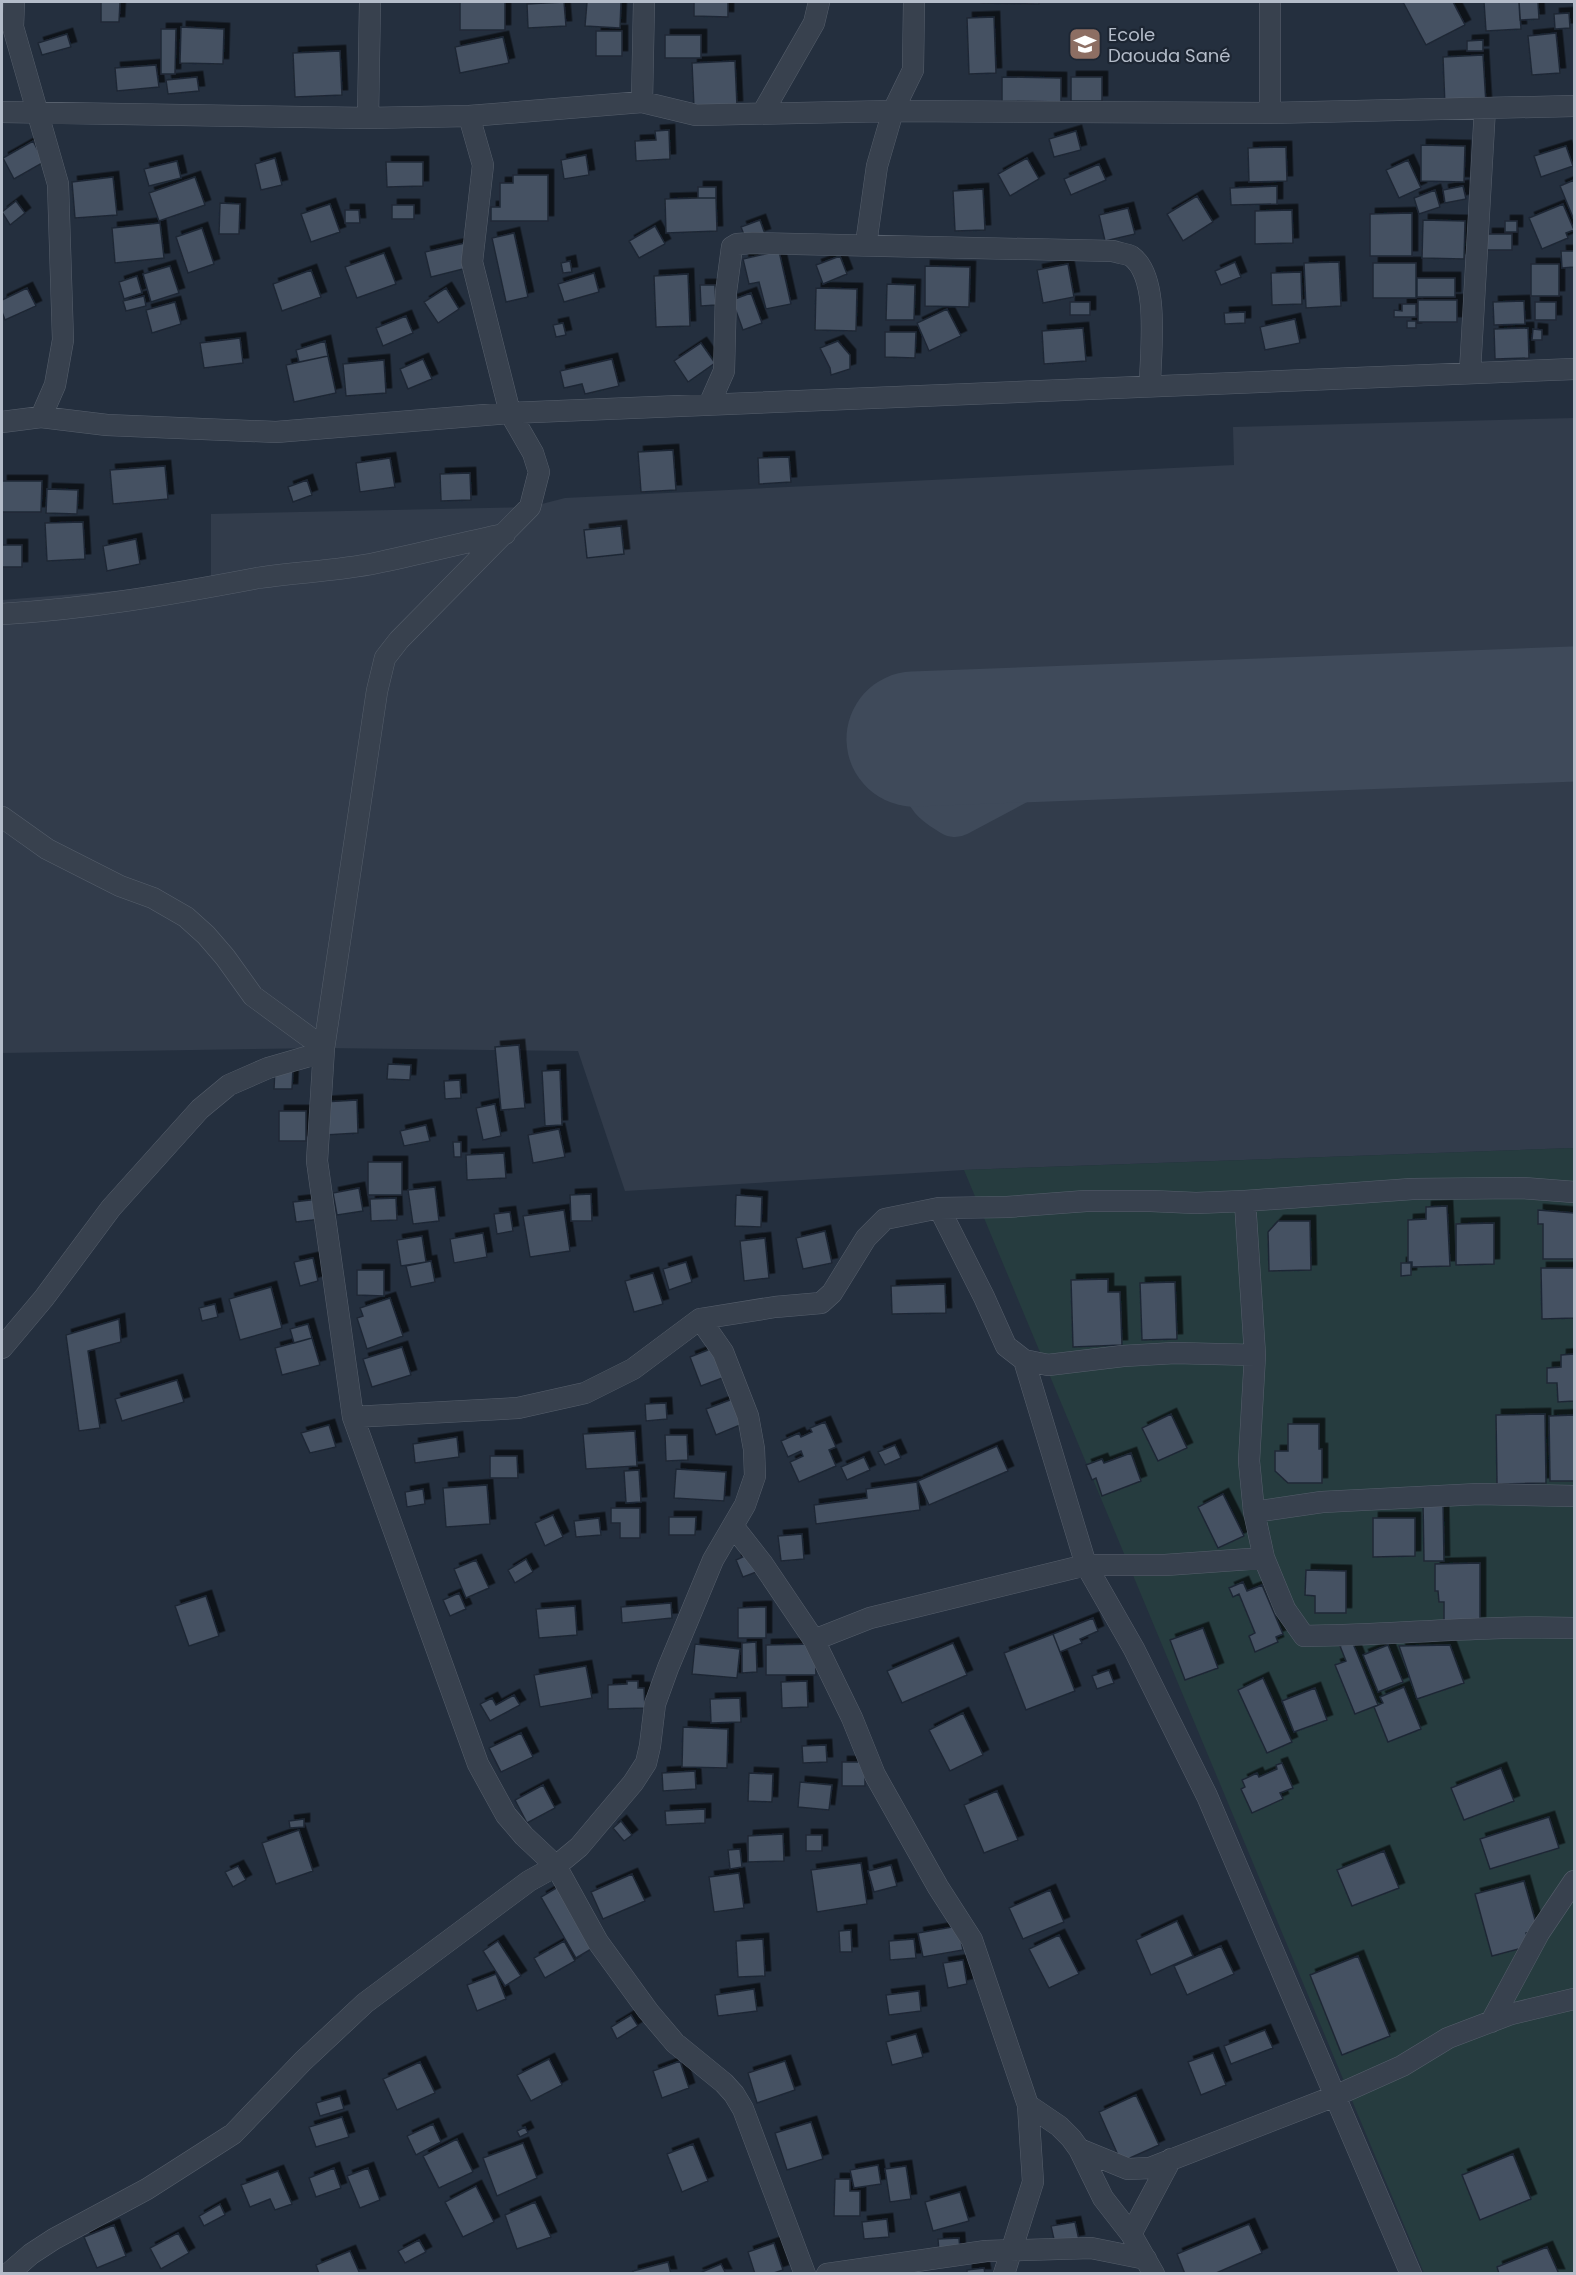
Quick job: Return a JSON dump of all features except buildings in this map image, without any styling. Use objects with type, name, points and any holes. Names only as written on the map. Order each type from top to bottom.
[{"type":"street","points":[[14,2],[13,27],[58,184],[63,340],[55,385],[41,417]]},
{"type":"street","points":[[368,118],[370,2]]},
{"type":"street","points":[[642,102],[644,2]]},
{"type":"street","points":[[763,112],[814,23],[819,2]]},
{"type":"street","points":[[867,244],[877,166],[893,111],[913,70],[914,2]]},
{"type":"street","points":[[1270,2],[1270,113]]},
{"type":"street","points":[[2,112],[368,118],[469,116],[642,102],[696,115],[893,111],[1270,113],[1575,106]]},
{"type":"street","points":[[1470,372],[1485,108]]},
{"type":"street","points":[[469,116],[483,165],[472,262],[510,413],[534,453],[539,472],[530,507],[399,640],[385,658],[377,691],[324,1048],[316,1161],[353,1417],[478,1764],[506,1815],[524,1836],[556,1866],[604,1952],[661,2029],[734,2094],[743,2109],[805,2274]]},
{"type":"street","points":[[708,405],[724,371],[726,292],[732,247],[737,244],[753,243],[1113,251],[1131,256],[1145,274],[1151,303],[1150,386]]},
{"type":"street","points":[[2,422],[41,417],[107,425],[276,432],[510,413],[1575,369]]},
{"type":"street","points":[[2,614],[52,611],[98,603],[162,597],[262,578],[374,564],[505,534]]},
{"type":"street","points":[[2,817],[47,849],[120,886],[153,898],[186,917],[225,957],[253,996],[324,1048]]},
{"type":"street","points":[[2,1348],[44,1298],[111,1208],[201,1109],[229,1085],[268,1068],[313,1055],[324,1048]]},
{"type":"street","points":[[353,1417],[518,1408],[585,1393],[633,1369],[700,1319],[775,1307],[821,1303],[832,1293],[866,1238],[885,1220],[939,1208],[1007,1208],[1086,1201],[1245,1202],[1412,1189],[1522,1188],[1575,1192]]},
{"type":"street","points":[[1245,1202],[1255,1354],[1249,1461],[1254,1512],[1264,1558],[1285,1609],[1304,1636],[1370,1635],[1443,1629],[1575,1628]]},
{"type":"street","points":[[939,1208],[984,1296],[1006,1346],[1024,1360],[1048,1365],[1123,1356],[1255,1354]]},
{"type":"street","points":[[8,2274],[31,2254],[54,2239],[147,2189],[233,2134],[303,2061],[365,2003],[529,1881],[556,1866],[579,1847],[633,1783],[646,1763],[655,1704],[668,1668],[713,1560],[745,1505],[755,1476],[754,1449],[747,1416],[723,1352],[700,1319]]},
{"type":"street","points":[[1024,1360],[1086,1565],[1134,1650],[1207,1796],[1411,2274]]},
{"type":"street","points":[[1254,1512],[1322,1502],[1445,1495],[1575,1496]]},
{"type":"street","points":[[733,1526],[762,1563],[814,1641],[852,1718],[875,1775],[932,1877],[972,1940],[1028,2105],[1033,2182],[1004,2274]]},
{"type":"street","points":[[814,1641],[870,1618],[1086,1565],[1165,1565],[1264,1558]]},
{"type":"street","points":[[1491,2022],[1539,1933],[1575,1881]]},
{"type":"street","points":[[1079,2149],[1128,2169],[1150,2168],[1335,2096],[1402,2066],[1448,2038],[1512,2014],[1575,1999]]},
{"type":"street","points":[[1028,2105],[1059,2126],[1079,2149],[1103,2198],[1131,2234],[1150,2266]]},
{"type":"street","points":[[1131,2234],[1171,2159]]},
{"type":"street","points":[[827,2274],[974,2252],[1091,2248],[1150,2266]]},
{"type":"shaded area","points":[[1574,418],[1574,1148],[964,1170],[625,1191],[578,1051],[324,1048],[2,1053],[2,600],[211,583],[211,514],[530,507],[565,498],[1234,465],[1233,427]]},
{"type":"green space","points":[[1574,1148],[1574,2273],[1424,2273],[964,1170]]},
{"type":"taxiway","points":[[1047,734],[1008,713],[991,707],[979,705],[960,709],[939,724],[927,742],[923,764],[929,786],[938,798],[955,810],[1056,756],[1138,730]]},
{"type":"runway","points":[[914,739],[1574,714]]},
{"type":"place","name":"Ecole Daouda Sané","points":[[1085,44]]}]
